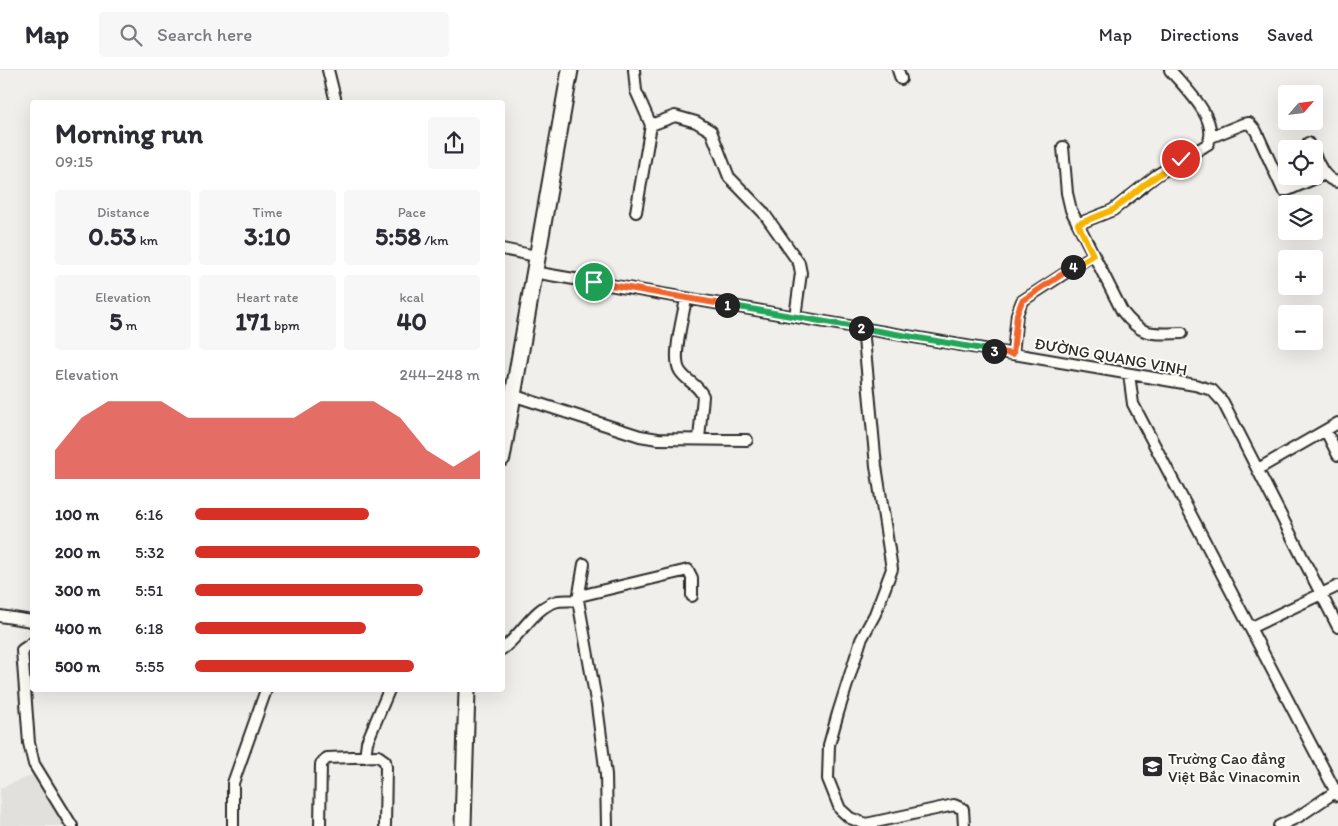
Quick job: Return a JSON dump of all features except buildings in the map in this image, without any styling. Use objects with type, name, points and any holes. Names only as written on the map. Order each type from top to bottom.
[{"type":"highway","points":[[505,439],[570,70]]},
{"type":"highway","points":[[463,826],[467,692]]},
{"type":"street","points":[[328,70],[336,100]]},
{"type":"street","points":[[634,70],[636,91],[652,125],[636,212]]},
{"type":"street","points":[[1170,70],[1198,101],[1208,122],[1211,137]]},
{"type":"street","points":[[652,125],[676,116],[696,122],[711,131],[729,177],[763,212],[799,263],[801,273],[795,317]]},
{"type":"street","points":[[1078,224],[1113,210],[1157,175],[1204,148],[1211,137],[1243,124],[1249,123],[1256,132],[1282,190],[1288,190],[1325,174]]},
{"type":"street","points":[[1063,147],[1067,193],[1071,210],[1122,311],[1133,325],[1142,332],[1153,334],[1182,333]]},
{"type":"street","points":[[1323,170],[1332,181],[1338,182]]},
{"type":"street","points":[[505,250],[536,256]]},
{"type":"street","points":[[1013,354],[1017,314],[1022,301],[1093,255]]},
{"type":"street","name":"ĐƯỜNG QUANG VINH","points":[[533,272],[1195,385],[1212,390],[1223,402],[1338,626]]},
{"type":"street","points":[[686,298],[676,361],[683,376],[700,389],[703,396],[699,439]]},
{"type":"street","points":[[863,328],[876,466],[892,569],[875,614],[861,640],[838,713],[830,746],[828,778],[840,809],[850,818],[866,825],[954,805],[963,809],[964,826]]},
{"type":"street","points":[[1129,374],[1133,404],[1337,792],[1298,817],[1278,826]]},
{"type":"street","points":[[512,395],[640,436],[658,439],[746,440]]},
{"type":"street","points":[[1258,469],[1338,423]]},
{"type":"street","points":[[1326,431],[1338,454]]},
{"type":"street","points":[[584,564],[578,598],[597,706],[606,775],[607,826]]},
{"type":"street","points":[[505,647],[516,639],[537,613],[558,601],[578,598],[688,570],[692,578],[692,596]]},
{"type":"street","points":[[1250,628],[1338,586]]},
{"type":"street","points":[[0,616],[30,621]]},
{"type":"street","points":[[30,644],[22,650],[29,743],[34,764],[72,826]]},
{"type":"street","points":[[233,826],[232,783],[265,692]]},
{"type":"street","points":[[365,757],[367,742],[388,692]]},
{"type":"street","points":[[320,826],[321,764],[327,758],[378,756],[385,761],[385,826]]},
{"type":"shaded area","points":[[35,774],[69,826],[0,826],[0,788]]},
{"type":"place","name":"Trường Cao đẳng Việt Bắc Vinacomin","points":[[1152,767]]},
{"type":"route","points":[[594,282],[1013,354],[1018,306],[1022,301],[1056,277],[1093,255],[1078,224],[1100,217],[1113,210],[1157,175],[1181,159]]}]
